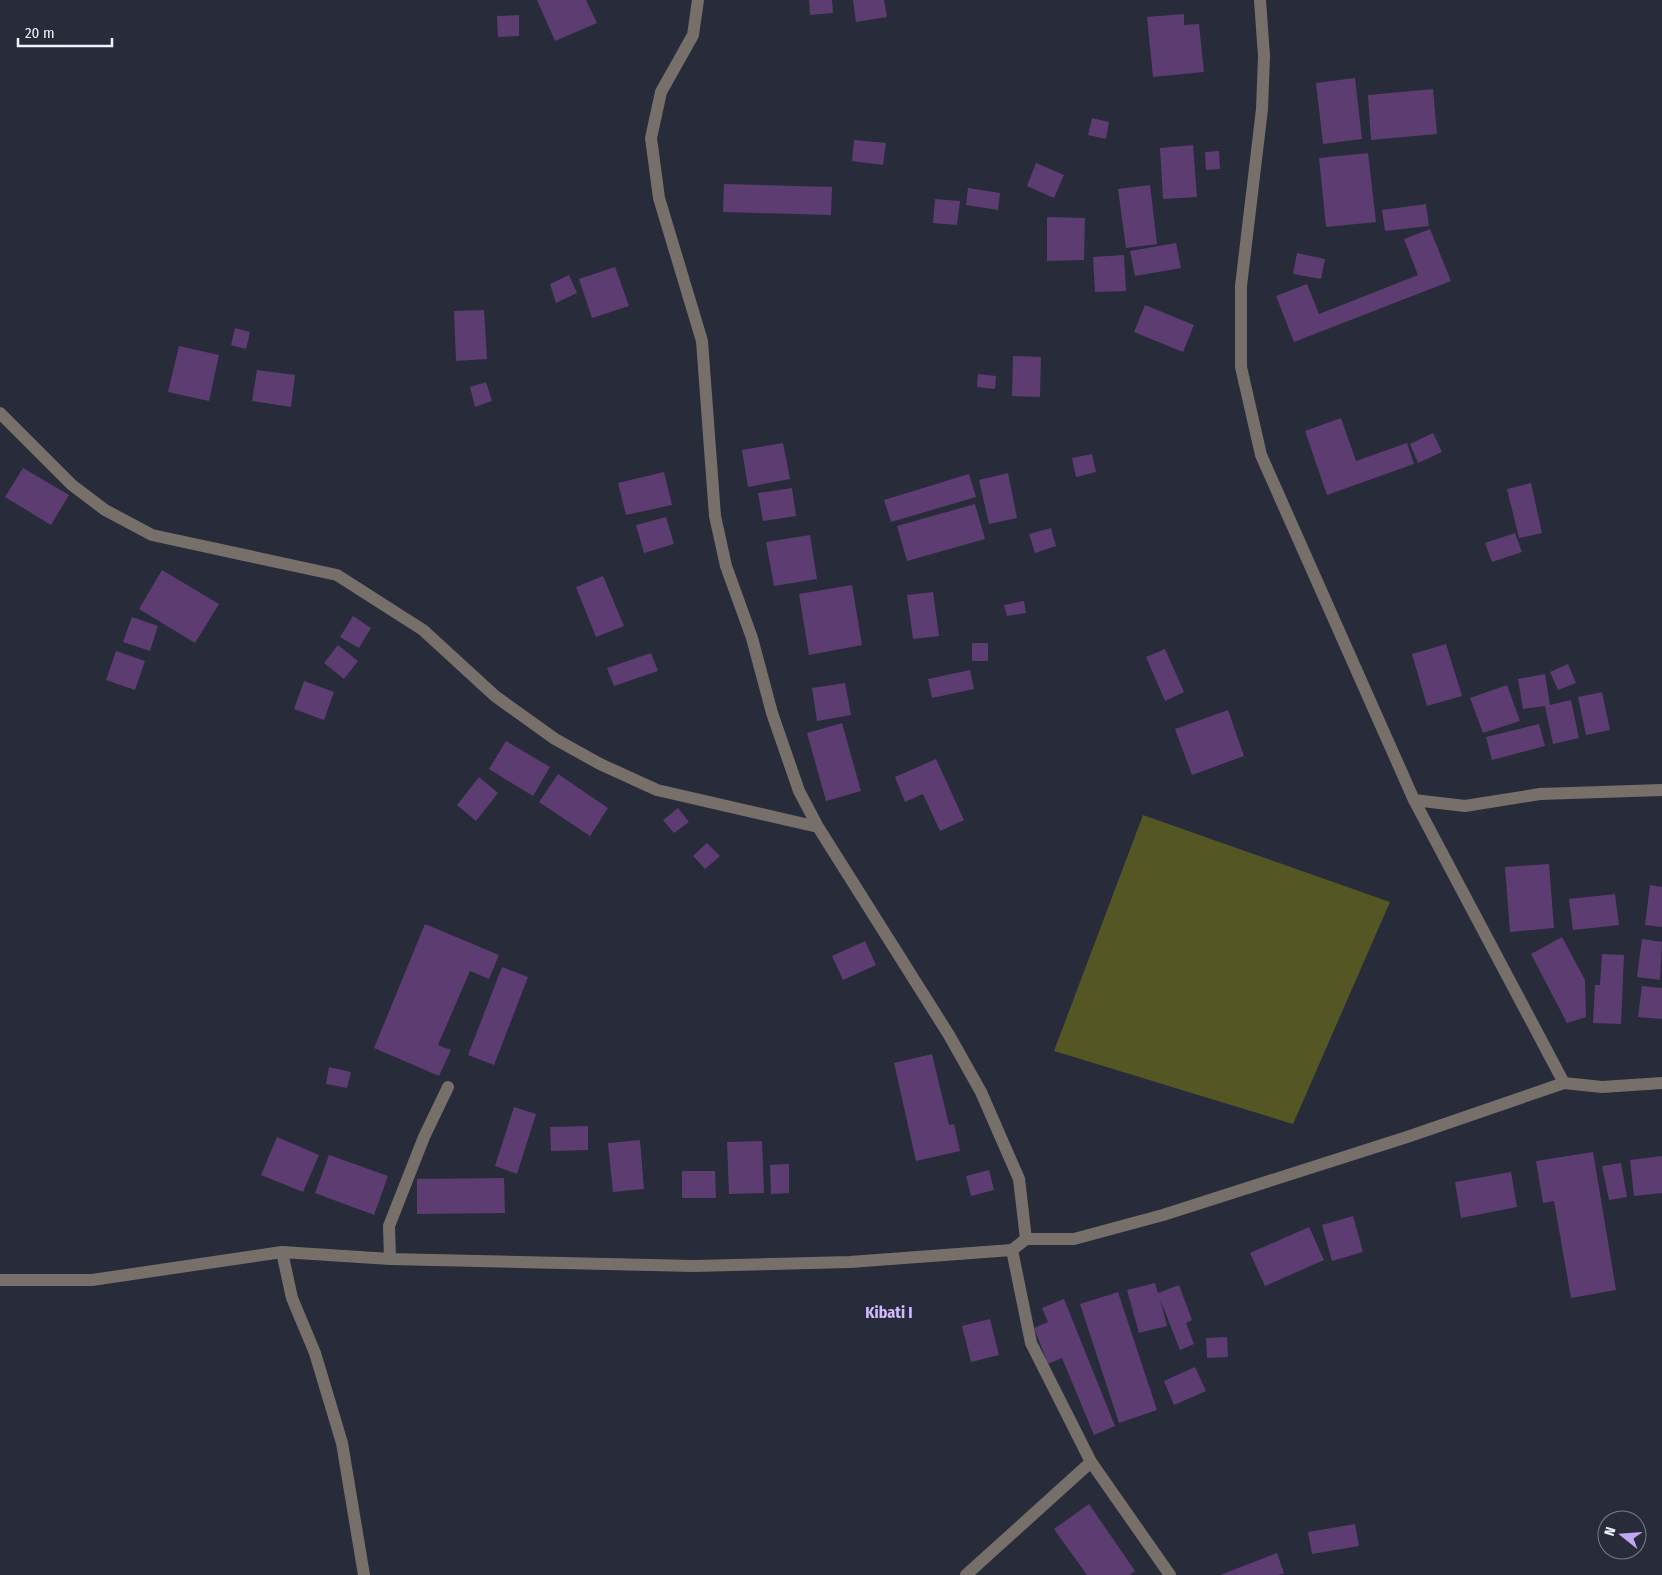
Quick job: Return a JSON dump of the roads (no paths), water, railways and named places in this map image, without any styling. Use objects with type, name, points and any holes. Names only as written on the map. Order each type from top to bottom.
[{"type":"street","points":[[698,0],[692,35],[661,92],[651,138],[659,198],[702,340],[715,516],[726,566],[752,638],[772,713],[799,791],[818,827],[949,1035],[981,1092],[1019,1179],[1026,1239]]},
{"type":"street","points":[[1260,0],[1264,56],[1262,109],[1241,286],[1241,367],[1261,455],[1414,800],[1564,1083]]},
{"type":"street","points":[[0,413],[72,485],[105,510],[152,534],[337,575],[423,630],[495,696],[555,739],[600,764],[657,790],[818,827]]},
{"type":"street","points":[[1414,800],[1465,806],[1540,794],[1662,790]]},
{"type":"street","points":[[0,1280],[92,1280],[282,1252],[390,1259],[694,1266],[850,1262],[1012,1250],[1026,1239],[1074,1239],[1163,1215],[1407,1137],[1564,1083],[1602,1087],[1662,1083]]},
{"type":"street","points":[[390,1259],[389,1226],[424,1137],[448,1086]]},
{"type":"street","points":[[1012,1250],[1031,1343],[1091,1462],[1170,1575]]},
{"type":"street","points":[[282,1252],[292,1298],[316,1353],[342,1442],[364,1575]]},
{"type":"street","points":[[966,1575],[1091,1462]]},
{"type":"district","name":"Kibati I","points":[[889,1312]]}]
